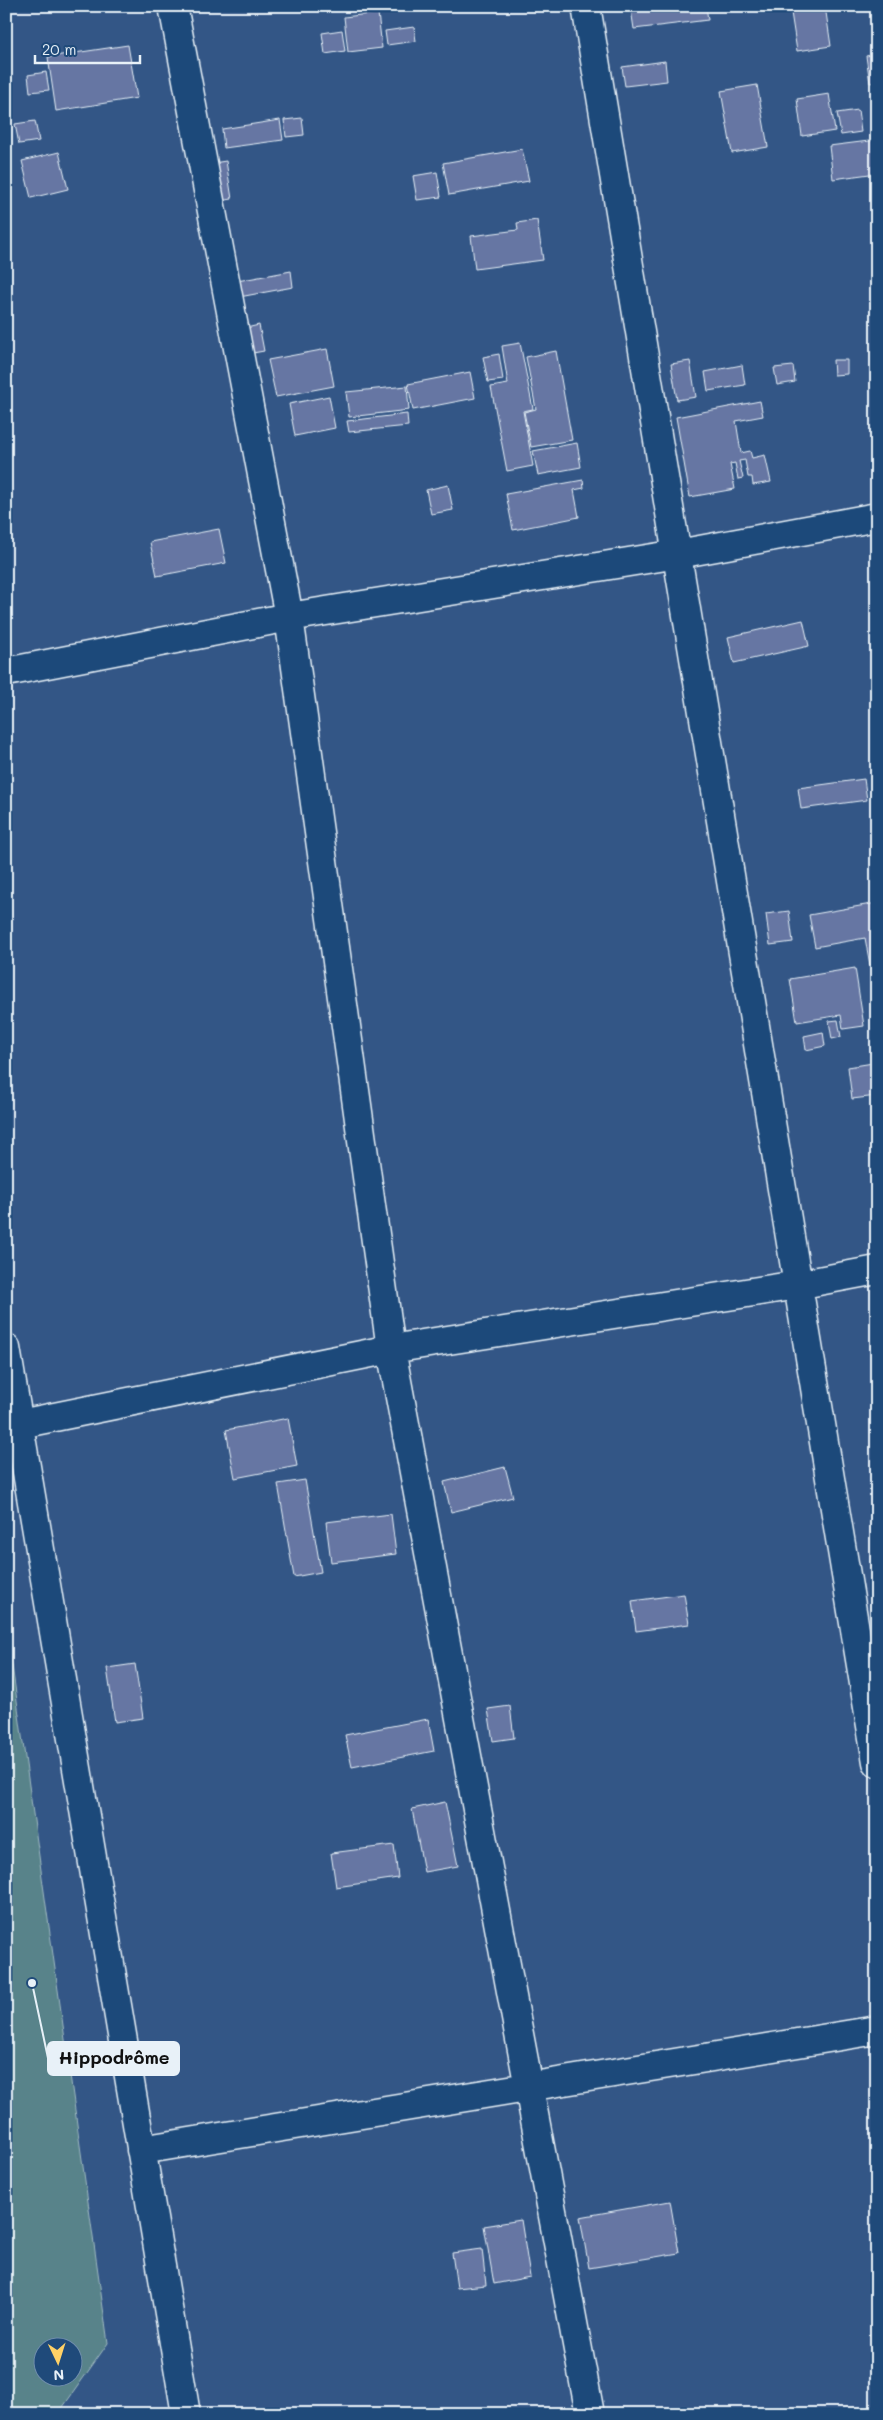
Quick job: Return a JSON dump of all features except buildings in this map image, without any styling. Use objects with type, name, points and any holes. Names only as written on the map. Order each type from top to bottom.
[{"type":"street","points":[[173,6],[289,617],[391,1349],[590,2414]]},
{"type":"street","points":[[586,6],[877,1762]]},
{"type":"street","points":[[6,672],[289,617],[678,554],[877,517]]},
{"type":"street","points":[[20,1424],[391,1349],[797,1285],[877,1270]]},
{"type":"street","points":[[6,1348],[186,2414]]},
{"type":"street","points":[[141,2150],[877,2030]]},
{"type":"green space","points":[[6,1623],[108,2343],[82,2380],[82,2338],[32,2338],[32,2388],[76,2388],[58,2414],[6,2414]]},
{"type":"place","name":"Hippodrôme","points":[[32,1983]]}]
